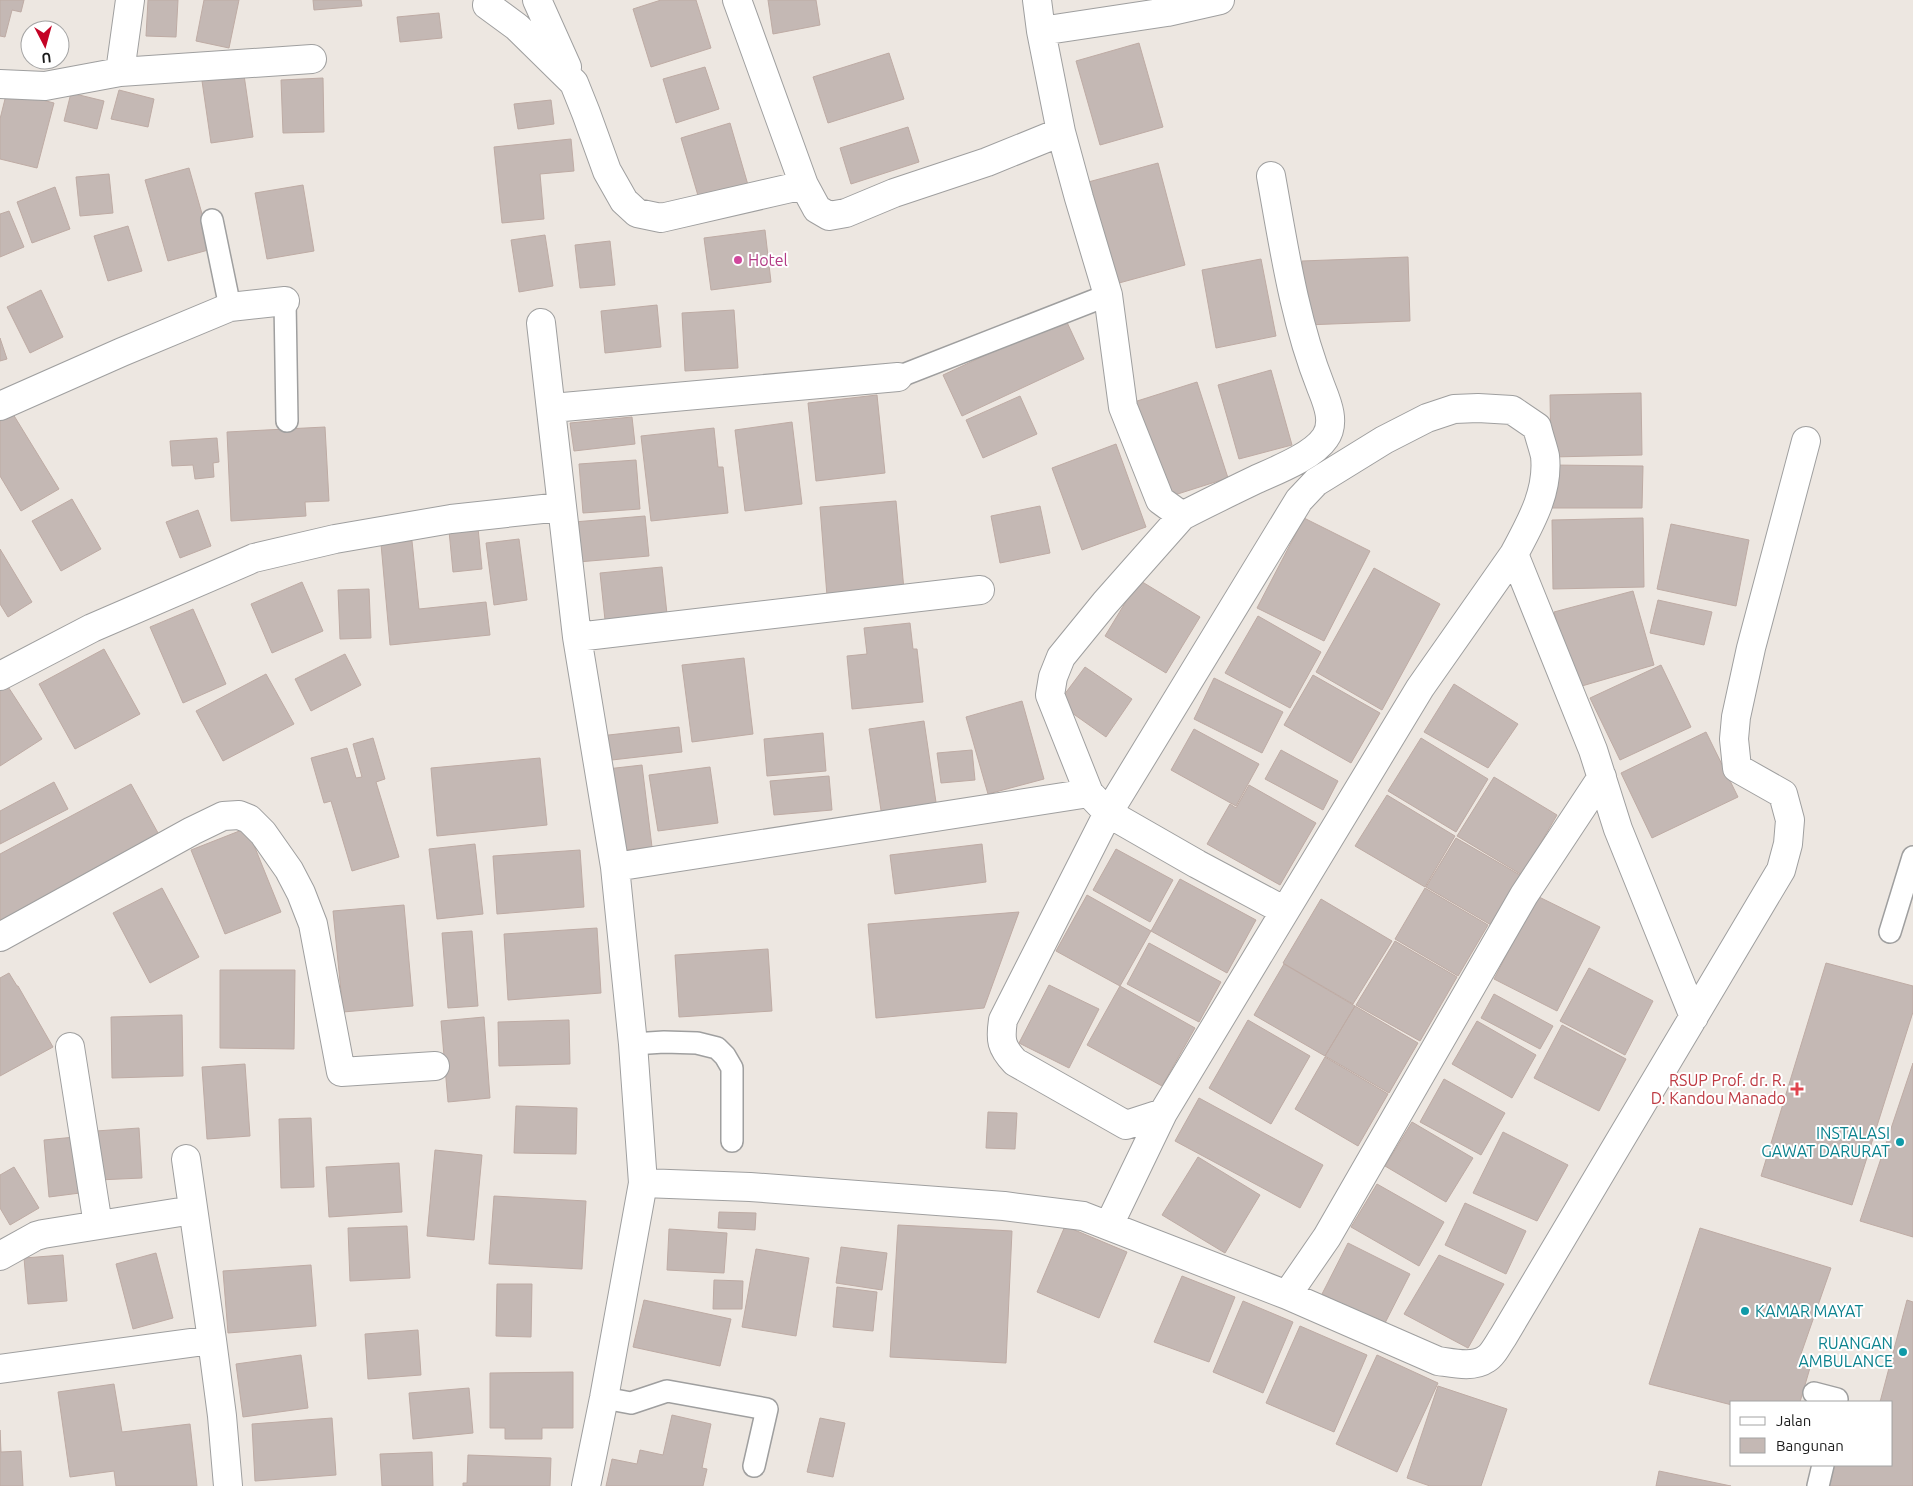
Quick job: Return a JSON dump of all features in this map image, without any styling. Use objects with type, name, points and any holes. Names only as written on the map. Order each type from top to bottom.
[{"type":"street","points":[[120,72],[130,0]]},
{"type":"street","points":[[537,0],[586,113],[607,171],[624,201],[637,213],[661,218],[804,185]]},
{"type":"street","points":[[737,0],[804,185],[817,209],[829,216],[846,213],[894,193],[986,162],[1061,132]]},
{"type":"street","points":[[1037,0],[1041,31],[1061,132],[1078,198],[1108,295],[1123,407],[1160,500],[1182,516]]},
{"type":"street","points":[[1041,31],[1167,12],[1220,0]]},
{"type":"street","points":[[487,5],[517,26],[574,84]]},
{"type":"street","points":[[0,84],[45,86],[120,72],[312,59]]},
{"type":"street","points":[[1271,176],[1295,308],[1313,366],[1327,400],[1331,422],[1326,437],[1316,448],[1281,468],[1182,516],[1104,603],[1060,657],[1050,695],[1089,793],[1108,813],[1197,864],[1285,911]]},
{"type":"street","points":[[0,406],[105,359],[230,307],[285,301]]},
{"type":"street","points":[[541,323],[577,637],[615,867],[633,1044],[643,1183],[586,1486]]},
{"type":"street","points":[[552,408],[898,377]]},
{"type":"street","points":[[1109,1225],[1163,1113],[1420,688],[1514,554],[1536,512],[1544,485],[1545,457],[1537,427],[1512,410],[1454,409],[1427,418],[1384,440],[1342,465],[1316,482],[1299,500],[1108,813],[1003,1020],[1000,1038],[1005,1051],[1015,1062],[1126,1125],[1163,1113]]},
{"type":"street","points":[[643,1183],[750,1187],[1004,1206],[1083,1216],[1287,1295],[1438,1361],[1460,1364],[1478,1363],[1487,1359],[1503,1338],[1781,870],[1788,844],[1790,820],[1782,794],[1737,768],[1734,739],[1736,717],[1751,648],[1806,441]]},
{"type":"street","points":[[0,676],[92,628],[254,558],[374,532],[452,520],[562,507]]},
{"type":"street","points":[[1514,554],[1592,750],[1618,829],[1694,1017]]},
{"type":"street","points":[[577,637],[980,590]]},
{"type":"street","points":[[1287,1295],[1327,1236],[1524,895],[1602,778]]},
{"type":"street","points":[[615,867],[1089,793]]},
{"type":"street","points":[[0,937],[223,816],[239,815],[249,819],[264,833],[289,870],[301,893],[313,924],[341,1072],[435,1066]]},
{"type":"street","points":[[70,1047],[98,1225]]},
{"type":"street","points":[[186,1159],[222,1416],[228,1486]]},
{"type":"street","points":[[0,1256],[36,1236],[193,1210]]},
{"type":"street","points":[[0,1369],[212,1340]]},
{"type":"lane","points":[[212,220],[230,307]]},
{"type":"lane","points":[[898,377],[1108,295]]},
{"type":"lane","points":[[285,301],[287,421]]},
{"type":"lane","points":[[1890,932],[1913,857]]},
{"type":"lane","points":[[633,1044],[664,1042],[697,1043],[717,1048],[725,1056],[732,1068],[732,1141]]},
{"type":"lane","points":[[604,1398],[631,1403],[667,1391],[767,1409],[754,1466]]},
{"type":"lane","points":[[1814,1393],[1836,1401]]},
{"type":"lane","points":[[1818,1486],[1823,1466]]},
{"type":"building","points":[[0,0],[24,0],[21,12],[12,10],[5,37],[0,36]]},
{"type":"building","points":[[148,0],[178,0],[176,37],[146,36]]},
{"type":"building","points":[[204,0],[239,0],[229,48],[196,41]]},
{"type":"building","points":[[313,0],[361,0],[362,6],[314,10]]},
{"type":"building","points":[[661,0],[696,0],[711,48],[651,67],[633,9]]},
{"type":"building","points":[[768,0],[816,0],[820,25],[773,34]]},
{"type":"building","points":[[439,13],[442,38],[400,42],[397,17]]},
{"type":"building","points":[[1139,43],[1163,127],[1100,145],[1076,61]]},
{"type":"building","points":[[889,53],[904,99],[828,123],[813,77]]},
{"type":"building","points":[[705,67],[719,109],[676,123],[663,79]]},
{"type":"building","points":[[244,75],[253,137],[211,143],[202,81]]},
{"type":"building","points":[[323,78],[324,132],[283,133],[281,80]]},
{"type":"building","points":[[119,90],[154,99],[148,127],[111,119]]},
{"type":"building","points":[[7,91],[54,103],[37,168],[0,159],[0,119]]},
{"type":"building","points":[[71,93],[104,101],[97,129],[64,121]]},
{"type":"building","points":[[551,100],[554,124],[518,129],[514,104]]},
{"type":"building","points":[[730,123],[748,185],[699,199],[681,138]]},
{"type":"building","points":[[908,127],[919,162],[851,184],[840,148]]},
{"type":"building","points":[[571,139],[574,171],[540,174],[544,219],[502,223],[494,147]]},
{"type":"building","points":[[1158,163],[1185,265],[1108,286],[1081,184]]},
{"type":"building","points":[[189,168],[212,249],[168,261],[145,180]]},
{"type":"building","points":[[109,174],[113,213],[80,216],[76,177]]},
{"type":"building","points":[[303,185],[314,251],[267,259],[255,193]]},
{"type":"building","points":[[55,187],[70,229],[32,243],[17,202]]},
{"type":"building","points":[[9,211],[24,247],[0,257],[0,214]]},
{"type":"building","points":[[128,226],[142,271],[108,281],[94,236]]},
{"type":"building","name":"Hotel","points":[[765,230],[771,282],[711,290],[704,238]]},
{"type":"building","points":[[545,235],[553,286],[519,292],[511,240]]},
{"type":"building","points":[[610,241],[615,285],[580,288],[575,245]]},
{"type":"building","points":[[1408,257],[1410,321],[1305,325],[1302,261]]},
{"type":"building","points":[[1261,259],[1276,336],[1216,348],[1202,270]]},
{"type":"building","points":[[41,290],[63,337],[30,353],[7,307]]},
{"type":"building","points":[[657,305],[661,347],[605,353],[601,311]]},
{"type":"building","points":[[734,310],[738,368],[685,371],[682,313]]},
{"type":"building","points":[[1065,318],[1084,359],[962,416],[943,375]]},
{"type":"building","points":[[0,338],[7,359],[0,361]]},
{"type":"building","points":[[1271,370],[1292,445],[1239,459],[1218,385]]},
{"type":"building","points":[[1197,382],[1228,478],[1165,498],[1134,402]]},
{"type":"building","points":[[1641,393],[1642,455],[1551,457],[1550,395]]},
{"type":"building","points":[[877,395],[885,473],[816,481],[808,403]]},
{"type":"building","points":[[1020,396],[1037,434],[983,458],[966,420]]},
{"type":"building","points":[[13,414],[59,489],[21,511],[0,476],[0,421]]},
{"type":"building","points":[[632,417],[635,444],[574,451],[570,423]]},
{"type":"building","points":[[792,422],[802,504],[745,511],[735,430]]},
{"type":"building","points":[[325,427],[329,501],[305,502],[306,516],[231,521],[227,432]]},
{"type":"building","points":[[714,428],[718,467],[723,467],[728,513],[651,521],[641,436]]},
{"type":"building","points":[[217,438],[219,462],[213,463],[214,477],[195,479],[193,465],[172,466],[170,441]]},
{"type":"building","points":[[1116,444],[1146,527],[1082,550],[1052,468]]},
{"type":"building","points":[[636,460],[640,509],[583,513],[579,464]]},
{"type":"building","points":[[1551,465],[1643,466],[1642,508],[1551,508]]},
{"type":"building","points":[[72,499],[101,549],[61,571],[32,521]]},
{"type":"building","points":[[896,501],[904,590],[827,596],[820,507]]},
{"type":"building","points":[[1040,506],[1050,553],[1000,563],[991,516]]},
{"type":"building","points":[[198,510],[211,546],[180,558],[166,522]]},
{"type":"building","points":[[645,516],[649,556],[578,562],[574,522]]},
{"type":"building","points":[[1304,518],[1370,551],[1324,641],[1257,608]]},
{"type":"building","points":[[1643,518],[1644,587],[1553,589],[1552,520]]},
{"type":"building","points":[[1671,524],[1749,540],[1736,606],[1657,589]]},
{"type":"building","points":[[478,528],[482,569],[453,572],[449,531]]},
{"type":"building","points":[[519,539],[527,600],[494,605],[486,543]]},
{"type":"building","points":[[412,541],[419,609],[486,602],[490,635],[390,645],[381,544]]},
{"type":"building","points":[[0,549],[32,602],[8,617],[0,604]]},
{"type":"building","points":[[662,567],[667,614],[605,620],[600,573]]},
{"type":"building","points":[[1374,568],[1440,604],[1382,710],[1316,672]]},
{"type":"building","points":[[1139,580],[1200,617],[1166,673],[1105,636]]},
{"type":"building","points":[[302,582],[323,631],[272,653],[251,604]]},
{"type":"building","points":[[369,589],[371,638],[340,639],[338,590]]},
{"type":"building","points":[[1633,591],[1654,665],[1575,688],[1554,612]]},
{"type":"building","points":[[1658,600],[1712,612],[1704,645],[1650,633]]},
{"type":"building","points":[[193,609],[226,684],[183,703],[150,627]]},
{"type":"building","points":[[1258,616],[1321,652],[1290,708],[1225,673]]},
{"type":"building","points":[[910,623],[913,649],[917,649],[923,702],[852,709],[847,656],[867,654],[864,628]]},
{"type":"building","points":[[104,649],[140,714],[75,749],[39,684]]},
{"type":"building","points":[[345,654],[361,685],[311,711],[295,679]]},
{"type":"building","points":[[744,658],[753,734],[692,742],[682,665]]},
{"type":"building","points":[[1661,665],[1691,727],[1620,760],[1590,698]]},
{"type":"building","points":[[1085,667],[1132,699],[1106,737],[1058,703]]},
{"type":"building","points":[[266,674],[294,724],[223,761],[196,711]]},
{"type":"building","points":[[1313,675],[1380,713],[1351,763],[1284,725]]},
{"type":"building","points":[[1214,678],[1283,712],[1262,753],[1194,719]]},
{"type":"building","points":[[3,679],[42,739],[0,766],[0,681]]},
{"type":"building","points":[[1454,684],[1518,724],[1488,768],[1424,732]]},
{"type":"building","points":[[1022,701],[1044,779],[988,794],[966,717]]},
{"type":"building","points":[[924,721],[937,809],[882,817],[869,729]]},
{"type":"building","points":[[679,727],[682,752],[603,761],[600,736]]},
{"type":"building","points":[[1194,729],[1259,764],[1236,806],[1171,770]]},
{"type":"building","points":[[1706,732],[1738,797],[1652,838],[1621,773]]},
{"type":"building","points":[[823,733],[826,771],[767,776],[764,739]]},
{"type":"building","points":[[373,738],[385,779],[376,782],[399,857],[352,871],[331,801],[324,803],[311,758],[347,748],[356,778],[362,777],[353,744]]},
{"type":"building","points":[[1421,738],[1488,779],[1456,832],[1388,791]]},
{"type":"building","points":[[972,750],[975,780],[941,783],[937,753]]},
{"type":"building","points":[[1281,750],[1338,781],[1323,810],[1265,779]]},
{"type":"building","points":[[540,758],[547,825],[437,836],[431,768]]},
{"type":"building","points":[[642,765],[652,847],[616,851],[607,769]]},
{"type":"building","points":[[710,767],[718,823],[658,831],[649,775]]},
{"type":"building","points":[[829,776],[832,810],[774,815],[770,781]]},
{"type":"building","points":[[1494,777],[1557,815],[1522,875],[1457,836]]},
{"type":"building","points":[[54,782],[68,809],[0,844],[0,811]]},
{"type":"building","points":[[131,784],[163,842],[0,928],[0,854]]},
{"type":"building","points":[[1249,785],[1316,823],[1280,885],[1207,844],[1230,804],[1236,808]]},
{"type":"building","points":[[1387,795],[1455,836],[1425,887],[1355,846]]},
{"type":"building","points":[[247,828],[281,912],[225,934],[191,850]]},
{"type":"building","points":[[1456,838],[1520,875],[1491,925],[1426,887]]},
{"type":"building","points":[[475,844],[483,914],[437,919],[429,849]]},
{"type":"building","points":[[982,844],[986,882],[895,894],[890,855]]},
{"type":"building","points":[[1116,849],[1173,880],[1150,922],[1093,890]]},
{"type":"building","points":[[580,850],[584,907],[497,914],[493,856]]},
{"type":"building","points":[[1180,879],[1256,920],[1227,973],[1151,931]]},
{"type":"building","points":[[162,888],[199,957],[150,983],[113,913]]},
{"type":"building","points":[[1425,888],[1488,925],[1458,976],[1395,939]]},
{"type":"building","points":[[1087,895],[1151,931],[1120,986],[1056,951]]},
{"type":"building","points":[[1537,896],[1600,927],[1557,1011],[1494,979]]},
{"type":"building","points":[[1321,899],[1392,941],[1353,1004],[1283,963]]},
{"type":"building","points":[[404,905],[413,1006],[343,1012],[333,911]]},
{"type":"building","points":[[1019,912],[984,1008],[876,1018],[868,924]]},
{"type":"building","points":[[597,928],[601,993],[508,1000],[504,934]]},
{"type":"building","points":[[472,931],[478,1006],[448,1008],[442,933]]},
{"type":"building","points":[[1395,941],[1457,977],[1420,1041],[1356,1005]]},
{"type":"building","points":[[1149,943],[1221,982],[1199,1022],[1127,984]]},
{"type":"building","points":[[768,949],[772,1011],[679,1017],[675,955]]},
{"type":"building","points":[[1826,963],[1913,986],[1913,1012],[1852,1205],[1761,1176]]},
{"type":"building","points":[[1284,964],[1355,1006],[1325,1056],[1254,1015]]},
{"type":"building","points":[[1589,968],[1653,1001],[1625,1055],[1560,1021]]},
{"type":"building","points":[[220,970],[295,970],[294,1049],[220,1048]]},
{"type":"building","points":[[9,973],[53,1047],[0,1076],[0,978]]},
{"type":"building","points":[[1049,985],[1099,1009],[1069,1068],[1019,1043]]},
{"type":"building","points":[[1120,986],[1195,1028],[1162,1086],[1087,1045]]},
{"type":"building","points":[[1494,994],[1553,1026],[1540,1049],[1481,1018]]},
{"type":"building","points":[[1355,1006],[1418,1043],[1389,1093],[1325,1056]]},
{"type":"building","points":[[182,1015],[183,1076],[112,1078],[111,1017]]},
{"type":"building","points":[[484,1017],[490,1098],[448,1102],[441,1021]]},
{"type":"building","points":[[569,1020],[570,1064],[499,1066],[498,1022]]},
{"type":"building","points":[[1248,1020],[1310,1056],[1271,1124],[1209,1088]]},
{"type":"building","points":[[1477,1021],[1536,1055],[1512,1098],[1452,1064]]},
{"type":"building","points":[[1562,1025],[1626,1059],[1599,1111],[1534,1078]]},
{"type":"building","points":[[1325,1057],[1388,1094],[1358,1146],[1295,1109]]},
{"type":"building","name":"INSTALASI GAWAT DARURAT","points":[[1913,1063],[1913,1237],[1860,1221]]},
{"type":"building","points":[[245,1064],[250,1136],[207,1139],[202,1067]]},
{"type":"building","points":[[1444,1079],[1505,1113],[1481,1155],[1420,1122]]},
{"type":"building","points":[[1199,1098],[1323,1165],[1300,1208],[1175,1141]]},
{"type":"building","points":[[516,1106],[577,1108],[576,1154],[514,1153]]},
{"type":"building","points":[[988,1112],[1017,1113],[1015,1149],[986,1148]]},
{"type":"building","points":[[311,1118],[314,1187],[281,1188],[279,1119]]},
{"type":"building","points":[[1412,1122],[1473,1158],[1446,1202],[1385,1166]]},
{"type":"building","points":[[139,1128],[142,1178],[98,1180],[96,1131]]},
{"type":"building","points":[[1503,1132],[1568,1165],[1537,1221],[1473,1193]]},
{"type":"building","points":[[75,1137],[80,1193],[49,1197],[44,1140]]},
{"type":"building","points":[[435,1150],[482,1155],[474,1240],[427,1236]]},
{"type":"building","points":[[1198,1157],[1260,1195],[1225,1253],[1162,1215]]},
{"type":"building","points":[[399,1163],[402,1212],[329,1217],[326,1167]]},
{"type":"building","points":[[14,1167],[39,1208],[10,1225],[0,1208],[0,1175]]},
{"type":"building","points":[[1377,1184],[1444,1222],[1419,1266],[1351,1227]]},
{"type":"building","points":[[494,1196],[586,1201],[582,1269],[489,1264]]},
{"type":"building","points":[[1465,1203],[1526,1231],[1506,1274],[1445,1245]]},
{"type":"building","points":[[719,1212],[756,1213],[755,1230],[718,1228]]},
{"type":"building","points":[[898,1225],[1012,1231],[1006,1363],[890,1357]]},
{"type":"building","points":[[407,1226],[410,1278],[350,1281],[348,1228]]},
{"type":"building","points":[[1065,1226],[1127,1252],[1099,1318],[1037,1292]]},
{"type":"building","name":"KAMAR MAYAT","points":[[1700,1228],[1831,1268],[1801,1354],[1812,1361],[1800,1401],[1730,1401],[1730,1404],[1649,1384]]},
{"type":"building","points":[[669,1229],[727,1233],[724,1273],[667,1270]]},
{"type":"building","points":[[1348,1243],[1410,1274],[1384,1325],[1322,1294]]},
{"type":"building","points":[[841,1247],[887,1253],[882,1290],[836,1283]]},
{"type":"building","points":[[756,1249],[809,1258],[796,1336],[742,1327]]},
{"type":"building","points":[[156,1253],[173,1318],[133,1329],[116,1264]]},
{"type":"building","points":[[63,1255],[67,1301],[28,1304],[24,1258]]},
{"type":"building","points":[[1439,1255],[1504,1284],[1468,1348],[1404,1314]]},
{"type":"building","points":[[311,1265],[316,1326],[228,1333],[223,1271]]},
{"type":"building","points":[[1182,1276],[1235,1297],[1209,1362],[1154,1342]]},
{"type":"building","points":[[714,1280],[743,1281],[742,1309],[713,1309]]},
{"type":"building","points":[[497,1284],[532,1284],[531,1337],[496,1336]]},
{"type":"building","points":[[837,1287],[877,1292],[873,1331],[833,1327]]},
{"type":"building","points":[[644,1300],[731,1319],[720,1366],[633,1347]]},
{"type":"building","name":"RUANGAN AMBULANCE","points":[[1907,1300],[1913,1302],[1913,1486],[1829,1486],[1833,1466],[1893,1466],[1893,1401],[1880,1401]]},
{"type":"building","points":[[1243,1301],[1293,1322],[1263,1393],[1213,1372]]},
{"type":"building","points":[[1300,1326],[1367,1355],[1334,1432],[1266,1403]]},
{"type":"building","points":[[418,1330],[421,1375],[368,1379],[365,1334]]},
{"type":"building","points":[[301,1355],[308,1408],[243,1417],[236,1364]]},
{"type":"building","points":[[1377,1355],[1438,1383],[1397,1472],[1336,1444]]},
{"type":"building","points":[[573,1372],[573,1428],[542,1428],[542,1439],[505,1439],[505,1428],[490,1428],[490,1373]]},
{"type":"building","points":[[114,1384],[122,1432],[190,1424],[197,1486],[116,1486],[114,1471],[70,1477],[58,1392]]},
{"type":"building","points":[[1438,1386],[1507,1409],[1481,1486],[1430,1486],[1407,1478]]},
{"type":"building","points":[[469,1388],[473,1433],[413,1439],[409,1393]]},
{"type":"building","points":[[672,1415],[711,1424],[702,1468],[707,1469],[703,1486],[606,1486],[612,1459],[637,1464],[640,1450],[663,1455]]},
{"type":"building","points":[[332,1418],[336,1475],[255,1481],[252,1424]]},
{"type":"building","points":[[820,1418],[845,1423],[833,1477],[807,1472]]},
{"type":"building","points":[[0,1430],[1,1452],[21,1451],[23,1486],[0,1486]]},
{"type":"building","points":[[432,1452],[433,1486],[382,1486],[380,1454]]},
{"type":"building","points":[[468,1455],[551,1458],[550,1486],[463,1486],[463,1483],[467,1483]]},
{"type":"building","points":[[1659,1471],[1731,1486],[1656,1486]]},
{"type":"place","name":"Hotel","points":[[738,260]]},
{"type":"place","name":"RSUP Prof. dr. R. D. Kandou Manado","points":[[1797,1089]]},
{"type":"place","name":"INSTALASI GAWAT DARURAT","points":[[1900,1142]]},
{"type":"place","name":"KAMAR MAYAT","points":[[1745,1311]]},
{"type":"place","name":"RUANGAN AMBULANCE","points":[[1903,1352]]}]
